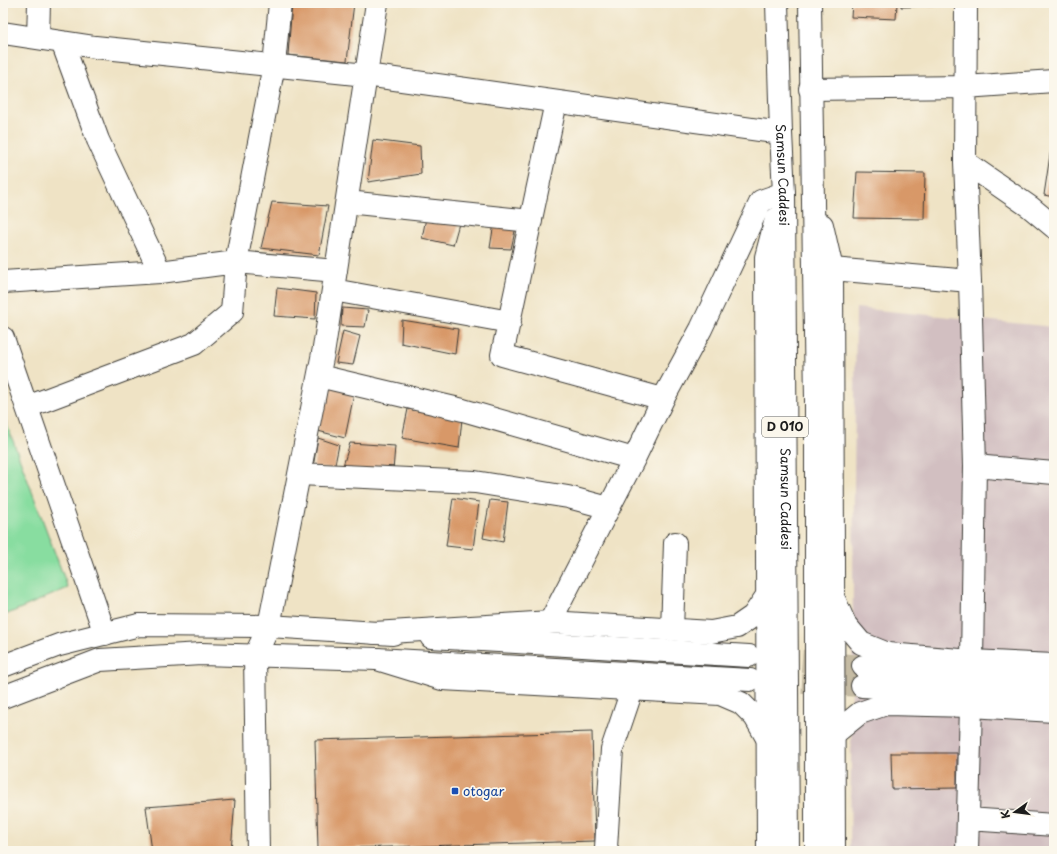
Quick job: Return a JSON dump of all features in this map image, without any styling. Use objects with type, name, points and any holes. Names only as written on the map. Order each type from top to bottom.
[{"type":"main road","points":[[38,38],[39,3]]},
{"type":"main road","points":[[27,407],[194,344],[232,312],[236,262],[274,65],[280,3]]},
{"type":"main road","points":[[258,851],[255,656],[269,626],[319,376],[335,281],[377,3]]},
{"type":"main road","name":"Samsun Caddesi","points":[[773,3],[784,193],[788,851]]},
{"type":"main road","name":"D 010","points":[[810,3],[810,89],[816,400],[816,851]]},
{"type":"main road","points":[[966,3],[965,162],[975,466],[972,661]]},
{"type":"main road","points":[[3,33],[95,47],[366,75],[780,133]]},
{"type":"main road","points":[[62,42],[98,140],[160,272]]},
{"type":"main road","points":[[810,89],[965,87],[1054,81]]},
{"type":"main road","points":[[556,102],[502,355],[663,399]]},
{"type":"main road","points":[[965,162],[1030,207],[1054,227]]},
{"type":"main road","points":[[812,186],[832,269],[834,851]]},
{"type":"main road","points":[[550,622],[634,459],[663,399],[701,329],[761,201],[784,193]]},
{"type":"main road","points":[[768,851],[766,257],[784,193]]},
{"type":"main road","points":[[347,202],[531,221]]},
{"type":"main road","points":[[3,282],[160,272],[236,262],[335,281],[510,322]]},
{"type":"main road","points":[[832,269],[970,281]]},
{"type":"main road","points":[[3,338],[105,634]]},
{"type":"main road","points":[[319,376],[463,410],[634,459]]},
{"type":"main road","points":[[975,466],[1054,473]]},
{"type":"main road","points":[[300,474],[475,482],[568,498],[609,508]]},
{"type":"main road","points":[[672,630],[675,543]]},
{"type":"main road","points":[[374,633],[550,622],[711,632],[737,627],[753,616],[766,597]]},
{"type":"main road","points":[[833,597],[845,624],[861,643],[888,654],[972,661],[1054,665]]},
{"type":"main road","points":[[3,666],[59,645],[140,625],[269,626],[749,656]]},
{"type":"main road","points":[[3,697],[100,660],[201,654],[377,658],[750,680]]},
{"type":"main road","points":[[377,658],[442,679],[720,694],[741,703],[755,717],[767,738]]},
{"type":"main road","points":[[1054,677],[863,676],[1054,698]]},
{"type":"main road","points":[[608,851],[606,848],[612,749],[632,690]]},
{"type":"main road","points":[[834,734],[860,713],[886,704],[971,706],[1054,711]]},
{"type":"main road","points":[[967,851],[971,706]]},
{"type":"main road","points":[[968,819],[1054,825]]},
{"type":"shaded area","points":[[856,308],[1054,327],[1054,851],[850,851]]},
{"type":"green space","points":[[3,414],[68,588],[3,616]]},
{"type":"building","points":[[292,3],[354,3],[347,61],[288,55]]},
{"type":"building","points":[[852,3],[897,3],[896,19],[851,17]]},
{"type":"building","points":[[901,3],[935,3],[936,6],[901,7]]},
{"type":"building","points":[[1054,135],[1054,197],[1044,195]]},
{"type":"building","points":[[373,140],[420,146],[421,174],[368,182]]},
{"type":"building","points":[[857,172],[925,173],[924,219],[854,218]]},
{"type":"building","points":[[272,202],[328,206],[319,255],[261,248]]},
{"type":"building","points":[[427,213],[460,220],[453,245],[422,238]]},
{"type":"building","points":[[517,222],[511,249],[490,248],[494,223]]},
{"type":"building","points":[[277,288],[316,293],[315,319],[274,316]]},
{"type":"building","points":[[342,308],[368,310],[365,327],[341,326]]},
{"type":"building","points":[[402,320],[458,329],[455,354],[401,343]]},
{"type":"building","points":[[343,331],[360,336],[353,365],[336,363]]},
{"type":"building","points":[[325,385],[355,389],[345,438],[318,431]]},
{"type":"building","points":[[408,409],[462,419],[459,448],[402,438]]},
{"type":"building","points":[[318,438],[339,445],[334,469],[313,467]]},
{"type":"building","points":[[350,443],[395,446],[393,471],[342,469]]},
{"type":"building","points":[[453,498],[479,502],[473,549],[446,546]]},
{"type":"building","points":[[490,500],[508,502],[503,542],[483,538]]},
{"type":"building","name":"otogar","points":[[592,732],[595,841],[318,849],[315,740]]},
{"type":"building","points":[[891,753],[957,753],[957,788],[892,789]]},
{"type":"building","points":[[235,800],[231,851],[152,851],[146,807]]},
{"type":"tunnel","points":[[769,658],[863,666]]},
{"type":"tunnel","points":[[769,681],[862,686]]},
{"type":"place","name":"otogar","points":[[455,791]]}]
